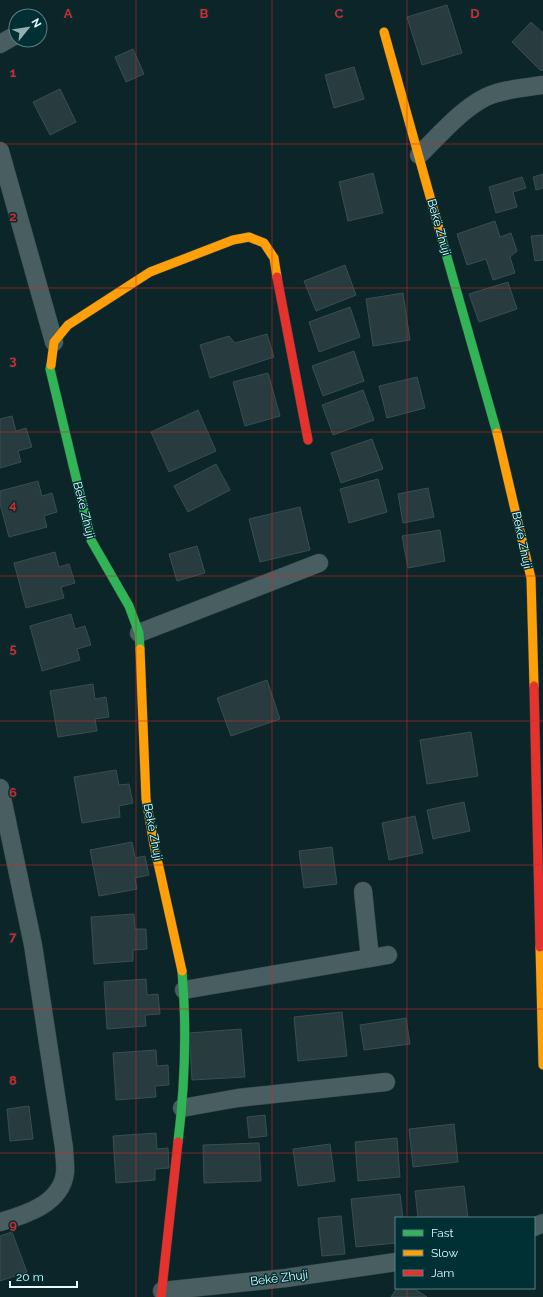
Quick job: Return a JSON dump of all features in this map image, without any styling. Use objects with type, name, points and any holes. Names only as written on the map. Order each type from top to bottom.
[{"type":"street","name":"Bekë Zhuji","points":[[384,32],[503,455],[531,578],[543,1065]]},
{"type":"street","points":[[419,155],[472,106],[487,97],[503,92],[543,85]]},
{"type":"street","points":[[0,151],[54,342]]},
{"type":"street","points":[[54,342],[68,325],[150,272],[233,240],[249,237],[264,243],[274,258],[308,440]]},
{"type":"street","name":"Bekë Zhuji","points":[[54,342],[50,369],[91,540],[129,606],[139,633],[146,799],[154,845],[182,968],[186,1050],[182,1108],[162,1294],[395,1262]]},
{"type":"street","points":[[139,633],[319,563]]},
{"type":"street","points":[[0,788],[33,945],[64,1148],[65,1174],[59,1188],[49,1202],[23,1216],[0,1222]]},
{"type":"street","points":[[363,891],[370,958]]},
{"type":"street","points":[[184,990],[388,955]]},
{"type":"street","points":[[182,1108],[238,1098],[386,1082]]},
{"type":"building","points":[[447,5],[462,53],[422,65],[407,17]]},
{"type":"building","points":[[531,22],[543,33],[543,69],[541,71],[512,42]]},
{"type":"building","points":[[133,49],[144,74],[126,82],[115,57]]},
{"type":"building","points":[[354,67],[364,99],[334,108],[325,75]]},
{"type":"building","points":[[60,89],[76,122],[50,135],[33,102]]},
{"type":"building","points":[[373,173],[383,213],[348,221],[339,182]]},
{"type":"building","points":[[543,174],[543,188],[536,190],[533,177]]},
{"type":"building","points":[[522,177],[526,188],[513,192],[517,207],[496,213],[489,187]]},
{"type":"building","points":[[495,221],[500,237],[511,233],[517,251],[510,257],[515,273],[493,280],[486,259],[467,265],[457,234]]},
{"type":"building","points":[[543,235],[543,260],[535,261],[531,236]]},
{"type":"building","points":[[345,265],[356,295],[316,311],[304,281]]},
{"type":"building","points":[[508,282],[517,309],[479,322],[469,294]]},
{"type":"building","points":[[403,293],[410,340],[373,346],[366,299]]},
{"type":"building","points":[[350,307],[360,337],[319,352],[309,322]]},
{"type":"building","points":[[267,334],[274,357],[210,378],[200,345],[229,336],[235,343]]},
{"type":"building","points":[[354,351],[364,381],[323,396],[312,366]]},
{"type":"building","points":[[268,373],[280,416],[245,426],[233,382]]},
{"type":"building","points":[[417,377],[425,408],[387,418],[379,386]]},
{"type":"building","points":[[363,390],[374,420],[333,435],[322,405]]},
{"type":"building","points":[[198,410],[216,451],[169,472],[151,432]]},
{"type":"building","points":[[12,416],[16,431],[26,428],[32,447],[18,451],[21,462],[0,468],[0,419]]},
{"type":"building","points":[[372,439],[383,469],[341,483],[331,453]]},
{"type":"building","points":[[216,464],[230,490],[188,512],[174,486]]},
{"type":"building","points":[[378,479],[387,512],[349,523],[340,489]]},
{"type":"building","points":[[38,481],[42,496],[52,493],[57,512],[44,516],[47,527],[9,537],[0,504],[0,491]]},
{"type":"building","points":[[428,488],[434,517],[403,523],[398,494]]},
{"type":"building","points":[[300,507],[310,550],[260,562],[249,519]]},
{"type":"building","points":[[440,530],[445,561],[408,568],[402,536]]},
{"type":"building","points":[[197,546],[205,573],[177,581],[169,554]]},
{"type":"building","points":[[55,552],[59,567],[69,564],[75,583],[61,587],[64,598],[26,608],[14,563]]},
{"type":"building","points":[[71,614],[75,629],[85,626],[91,645],[77,649],[80,660],[42,671],[30,626]]},
{"type":"building","points":[[267,680],[280,719],[231,736],[217,698]]},
{"type":"building","points":[[93,684],[95,699],[106,697],[109,717],[95,719],[97,731],[58,737],[50,691]]},
{"type":"building","points":[[471,732],[478,776],[427,784],[420,740]]},
{"type":"building","points":[[116,770],[119,785],[129,784],[133,803],[119,806],[120,817],[82,823],[74,777]]},
{"type":"building","points":[[464,802],[470,831],[433,839],[427,810]]},
{"type":"building","points":[[415,816],[423,853],[389,860],[382,823]]},
{"type":"building","points":[[132,842],[135,858],[145,856],[149,875],[135,878],[137,889],[99,896],[90,850]]},
{"type":"building","points":[[332,847],[337,884],[304,888],[299,851]]},
{"type":"building","points":[[134,914],[135,929],[146,929],[147,949],[133,950],[133,961],[94,964],[91,917]]},
{"type":"building","points":[[146,979],[147,995],[158,994],[160,1014],[145,1015],[146,1026],[107,1029],[104,982]]},
{"type":"building","points":[[342,1012],[347,1056],[298,1061],[294,1017]]},
{"type":"building","points":[[406,1018],[410,1044],[364,1050],[360,1025]]},
{"type":"building","points":[[241,1029],[245,1077],[192,1080],[189,1033]]},
{"type":"building","points":[[156,1050],[157,1066],[168,1065],[169,1085],[155,1086],[156,1097],[116,1100],[113,1053]]},
{"type":"building","points":[[29,1106],[33,1139],[10,1141],[7,1109]]},
{"type":"building","points":[[265,1115],[267,1136],[249,1138],[247,1117]]},
{"type":"building","points":[[454,1124],[458,1162],[413,1167],[409,1129]]},
{"type":"building","points":[[156,1133],[157,1149],[168,1148],[169,1168],[155,1169],[155,1180],[116,1183],[113,1136]]},
{"type":"building","points":[[397,1138],[400,1177],[358,1181],[355,1142]]},
{"type":"building","points":[[259,1143],[261,1181],[204,1183],[203,1145]]},
{"type":"building","points":[[330,1144],[335,1181],[298,1186],[293,1149]]},
{"type":"building","points":[[464,1186],[468,1217],[418,1217],[415,1191]]},
{"type":"building","points":[[400,1194],[403,1217],[395,1217],[395,1243],[356,1247],[351,1199]]},
{"type":"building","points":[[341,1216],[345,1254],[322,1256],[318,1218]]},
{"type":"building","points":[[12,1232],[27,1272],[0,1281],[0,1236]]},
{"type":"building","points":[[396,1289],[415,1289],[427,1297],[391,1297]]},
{"type":"traffic: fast","points":[[441,236],[497,433]]},
{"type":"traffic: fast","points":[[51,365],[50,369],[91,540],[129,606],[139,633],[140,649]]},
{"type":"traffic: fast","points":[[178,1142],[184,1057],[184,993],[182,971]]},
{"type":"traffic: slow","points":[[384,32],[441,236]]},
{"type":"traffic: slow","points":[[51,365],[54,342],[68,325],[150,272],[233,240],[249,237],[264,243],[274,258],[277,277]]},
{"type":"traffic: slow","points":[[497,433],[531,578],[534,686]]},
{"type":"traffic: slow","points":[[140,649],[146,799],[154,845],[182,971]]},
{"type":"traffic: slow","points":[[540,947],[543,1065]]},
{"type":"traffic: jam","points":[[277,277],[308,440]]},
{"type":"traffic: jam","points":[[534,686],[540,947]]},
{"type":"traffic: jam","points":[[161,1297],[178,1142]]}]
